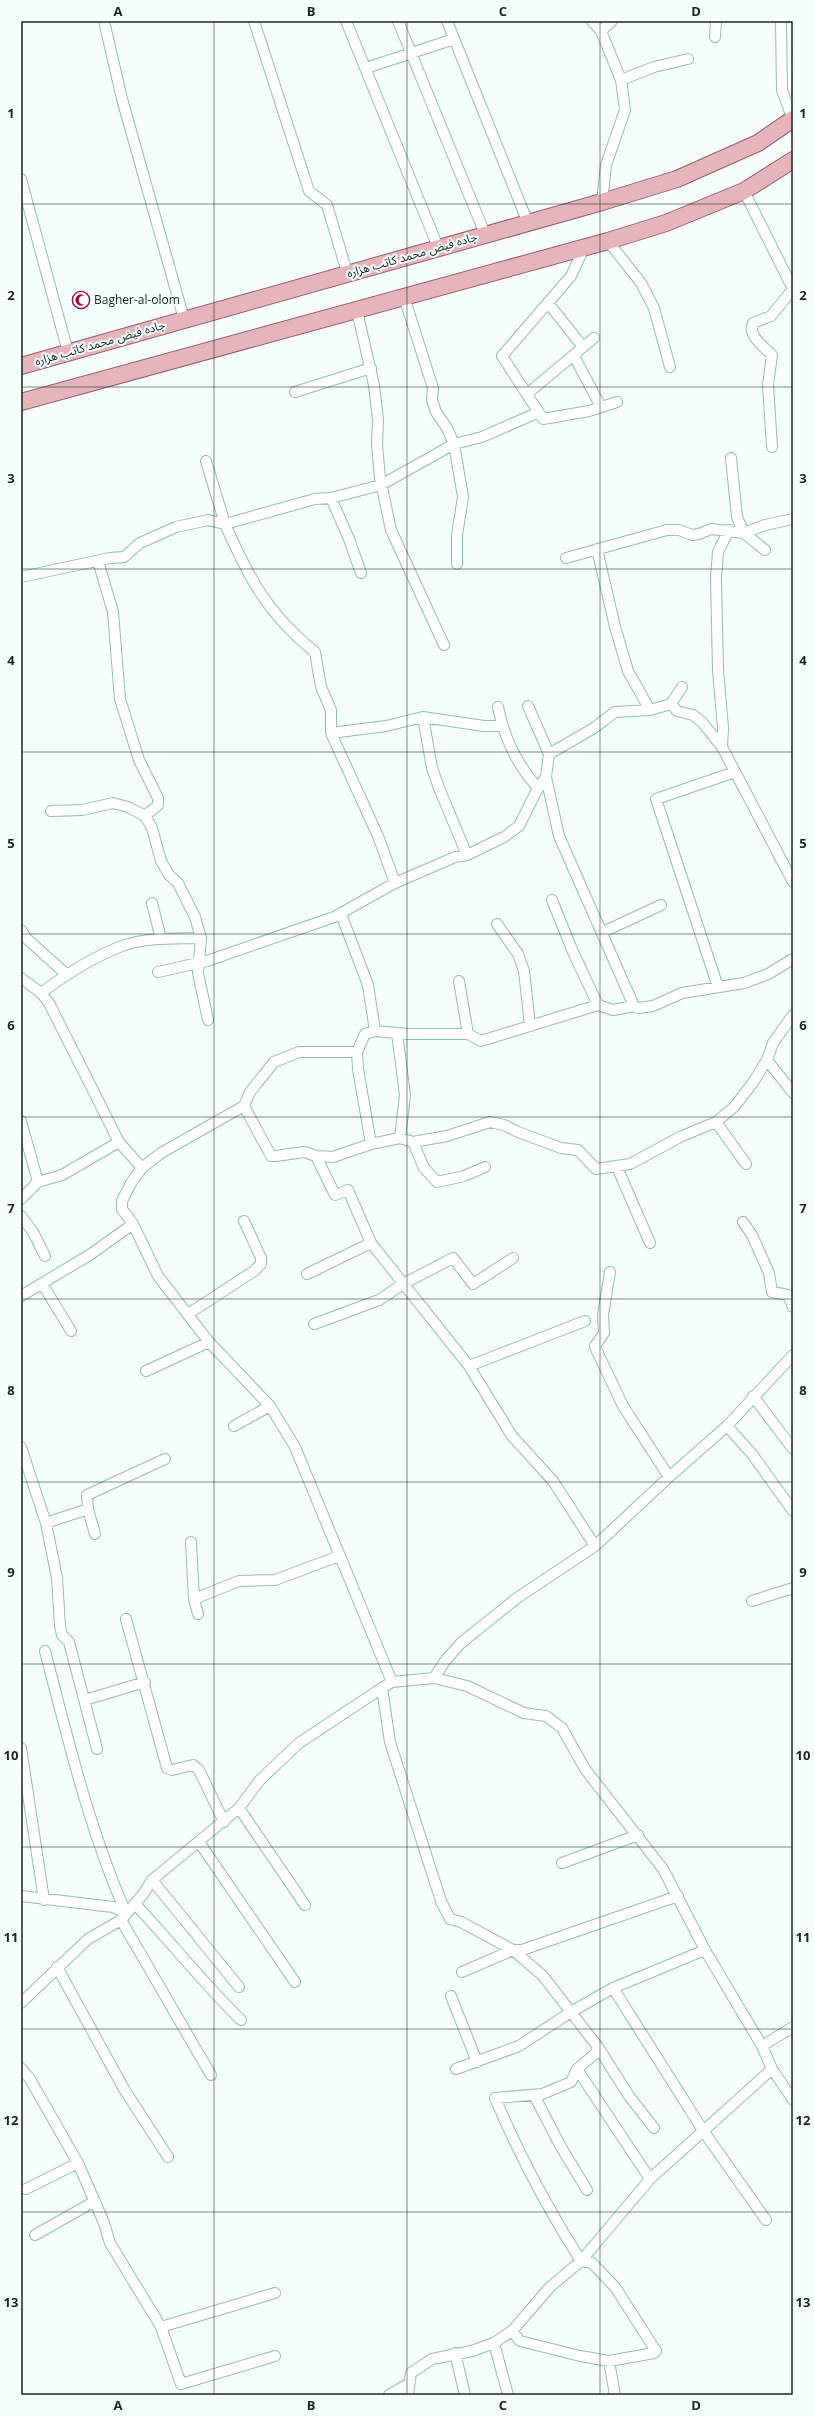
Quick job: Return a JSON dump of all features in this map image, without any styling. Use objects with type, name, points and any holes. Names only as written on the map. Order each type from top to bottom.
[{"type":"main road","name":"جاده فیض محمد کاتب هزاره","points":[[21,366],[348,272],[602,202],[678,179],[758,143],[793,120]]},
{"type":"main road","points":[[21,402],[608,241],[666,222],[744,191],[793,160]]},
{"type":"street","points":[[104,21],[122,99],[184,319]]},
{"type":"street","points":[[254,21],[309,191],[326,205],[348,272]]},
{"type":"street","points":[[346,21],[438,247]]},
{"type":"street","points":[[398,21],[485,234]]},
{"type":"street","points":[[447,21],[528,222]]},
{"type":"street","points":[[592,21],[601,31],[621,80],[625,110],[606,165],[602,202]]},
{"type":"street","points":[[601,31],[612,21]]},
{"type":"street","points":[[715,37],[716,21]]},
{"type":"street","points":[[781,21],[782,90],[793,120]]},
{"type":"street","points":[[366,68],[454,39]]},
{"type":"street","points":[[621,80],[654,67],[688,59]]},
{"type":"street","points":[[21,179],[68,352]]},
{"type":"street","points":[[744,191],[793,289],[771,316],[753,323],[751,327],[752,333],[772,355],[768,386],[772,447]]},
{"type":"street","points":[[608,241],[641,284],[654,308],[670,367]]},
{"type":"street","points":[[584,248],[571,276],[502,356],[527,394],[537,413],[543,419],[589,411],[617,402]]},
{"type":"street","points":[[404,297],[433,388],[432,400],[454,444],[463,497],[457,535],[457,564]]},
{"type":"street","points":[[548,303],[583,346]]},
{"type":"street","points":[[357,311],[371,368],[378,420],[377,445],[381,485],[391,530],[444,645]]},
{"type":"street","points":[[527,394],[594,338]]},
{"type":"street","points":[[574,356],[601,407]]},
{"type":"street","points":[[294,392],[371,368]]},
{"type":"street","points":[[22,575],[124,557],[140,543],[176,527],[208,520],[225,524],[315,498],[331,498],[381,485],[454,444],[482,437],[537,413]]},
{"type":"street","points":[[731,458],[734,504],[744,533]]},
{"type":"street","points":[[206,461],[225,524],[266,604],[296,637],[315,652],[321,687],[331,710],[331,733],[378,836],[394,883]]},
{"type":"street","points":[[331,498],[349,538],[361,573]]},
{"type":"street","points":[[744,533],[765,525],[793,519]]},
{"type":"street","points":[[566,558],[667,530],[679,530],[692,535],[699,534],[711,528],[720,531],[729,530],[744,533],[765,550]]},
{"type":"street","points":[[722,747],[723,728],[718,670],[716,578],[718,552],[729,530]]},
{"type":"street","points":[[597,549],[615,627],[628,671],[650,710]]},
{"type":"street","points":[[98,561],[113,612],[120,699],[139,760],[158,798],[158,805],[145,816]]},
{"type":"street","points":[[549,754],[615,712],[650,710],[671,704],[682,687]]},
{"type":"street","points":[[671,704],[677,711],[693,716],[702,722],[722,747],[793,882]]},
{"type":"street","points":[[528,706],[549,754],[546,777],[552,813],[559,836],[603,932],[634,1006]]},
{"type":"street","points":[[498,707],[502,726],[525,774],[538,788]]},
{"type":"street","points":[[331,733],[386,726],[423,717],[484,726],[502,726]]},
{"type":"street","points":[[423,717],[432,768],[467,855]]},
{"type":"street","points":[[718,987],[656,799],[735,772]]},
{"type":"street","points":[[158,972],[199,963],[341,914],[394,883],[456,857],[467,855],[504,837],[519,826],[538,788],[546,777]]},
{"type":"street","points":[[51,811],[82,810],[113,803],[128,807],[145,816],[152,828],[161,861],[186,897],[201,938],[198,973],[208,1020]]},
{"type":"street","points":[[552,900],[598,1005]]},
{"type":"street","points":[[152,903],[161,939]]},
{"type":"street","points":[[603,932],[661,905]]},
{"type":"street","points":[[341,914],[366,979],[375,1031]]},
{"type":"street","points":[[497,924],[518,954],[522,966],[530,1025]]},
{"type":"street","points":[[21,930],[26,938],[66,974]]},
{"type":"street","points":[[41,993],[66,974],[123,946],[161,939],[201,938]]},
{"type":"street","points":[[371,1144],[366,1118],[358,1052],[365,1034],[375,1031],[468,1034],[481,1041],[598,1005],[613,1010],[634,1006],[638,1008],[653,1006],[682,993],[744,983],[768,974],[793,959]]},
{"type":"street","points":[[21,978],[41,993],[50,1003],[119,1142],[142,1168]]},
{"type":"street","points":[[459,981],[468,1034]]},
{"type":"street","points":[[244,1106],[271,1156],[305,1152],[316,1156],[333,1157],[371,1144],[400,1138],[413,1142],[447,1136],[490,1122],[504,1125],[518,1132],[561,1148],[578,1150],[596,1169],[617,1167],[630,1164],[682,1136],[716,1122],[734,1107],[767,1060],[774,1043],[793,1015]]},
{"type":"street","points":[[396,1032],[405,1095],[400,1138]]},
{"type":"street","points":[[358,1052],[299,1052],[274,1062],[250,1092],[244,1106],[161,1153],[142,1168],[131,1183],[122,1201],[122,1209],[133,1224],[158,1276],[209,1342],[270,1406],[296,1447],[339,1556],[392,1682]]},
{"type":"street","points":[[767,1060],[793,1093]]},
{"type":"street","points":[[21,1121],[38,1182]]},
{"type":"street","points":[[716,1122],[746,1164]]},
{"type":"street","points":[[21,1200],[38,1182],[62,1175],[119,1142]]},
{"type":"street","points":[[413,1142],[424,1168],[437,1182],[464,1176],[485,1168]]},
{"type":"street","points":[[316,1156],[334,1195],[348,1190],[371,1243],[468,1366],[512,1436],[553,1481],[595,1546]]},
{"type":"street","points":[[617,1167],[650,1243]]},
{"type":"street","points":[[21,1216],[33,1232],[45,1256]]},
{"type":"street","points":[[188,1314],[254,1271],[261,1264],[261,1258],[244,1221]]},
{"type":"street","points":[[743,1222],[752,1235],[768,1273],[772,1292],[788,1295],[793,1307]]},
{"type":"street","points":[[21,1296],[43,1285],[133,1224]]},
{"type":"street","points":[[307,1274],[371,1243]]},
{"type":"street","points":[[314,1324],[379,1300],[403,1284],[454,1258],[474,1284],[513,1258]]},
{"type":"street","points":[[610,1272],[603,1315],[604,1333],[595,1346],[623,1406],[669,1477]]},
{"type":"street","points":[[43,1285],[71,1331]]},
{"type":"street","points":[[468,1366],[585,1321]]},
{"type":"street","points":[[146,1371],[209,1342]]},
{"type":"street","points":[[434,1678],[445,1661],[461,1643],[517,1598],[595,1546],[669,1477],[727,1426],[753,1396],[792,1360]]},
{"type":"street","points":[[753,1396],[793,1449]]},
{"type":"street","points":[[234,1426],[270,1406]]},
{"type":"street","points":[[727,1426],[752,1454],[793,1511]]},
{"type":"street","points":[[21,1447],[46,1523],[57,1578],[61,1630],[69,1642],[97,1749]]},
{"type":"street","points":[[95,1534],[88,1509],[87,1495],[165,1459]]},
{"type":"street","points":[[46,1523],[88,1509]]},
{"type":"street","points":[[191,1542],[194,1599],[198,1614]]},
{"type":"street","points":[[194,1599],[240,1581],[274,1580],[339,1556]]},
{"type":"street","points":[[752,1601],[792,1591]]},
{"type":"street","points":[[126,1620],[145,1682],[167,1768],[172,1770],[193,1766],[199,1770],[224,1822]]},
{"type":"street","points":[[45,1650],[67,1735],[123,1917],[211,2076]]},
{"type":"street","points":[[21,2003],[88,1939],[123,1917],[135,1904],[152,1880],[224,1822],[239,1808],[260,1780],[299,1743],[392,1682],[434,1678],[467,1686],[524,1713],[546,1716],[562,1728],[585,1770],[638,1835],[663,1869],[705,1950],[762,2046],[772,2068],[793,2100]]},
{"type":"street","points":[[85,1700],[145,1682]]},
{"type":"street","points":[[382,1688],[390,1742],[441,1901],[450,1919],[462,1922],[513,1950],[543,1976],[598,2047],[629,2096],[654,2128]]},
{"type":"street","points":[[21,1748],[44,1900]]},
{"type":"street","points":[[239,1808],[305,1905]]},
{"type":"street","points":[[562,1863],[638,1835]]},
{"type":"street","points":[[199,1842],[295,1982]]},
{"type":"street","points":[[152,1880],[239,1987]]},
{"type":"street","points":[[21,1896],[44,1900],[113,1907],[123,1917]]},
{"type":"street","points":[[462,1972],[513,1950],[522,1950],[678,1896]]},
{"type":"street","points":[[135,1904],[191,1964],[212,1991],[241,2020]]},
{"type":"street","points":[[456,2069],[519,2046],[571,2012],[613,1988],[705,1950]]},
{"type":"street","points":[[57,1967],[124,2089],[168,2157]]},
{"type":"street","points":[[613,1988],[704,2132],[766,2220]]},
{"type":"street","points":[[451,1996],[477,2062]]},
{"type":"street","points":[[762,2046],[793,2026]]},
{"type":"street","points":[[512,2331],[520,2340],[580,2356],[609,2361],[654,2354],[656,2349],[616,2286],[592,2263],[581,2261],[517,2150],[495,2098],[534,2095],[571,2082],[577,2069],[596,2053],[598,2047]]},
{"type":"street","points":[[21,2068],[30,2079],[78,2163],[95,2202],[110,2243],[161,2327],[181,2384],[274,2356]]},
{"type":"street","points":[[408,2395],[408,2384],[411,2373],[426,2363],[494,2343],[512,2331],[550,2288],[581,2261],[650,2179],[704,2132],[772,2068]]},
{"type":"street","points":[[577,2069],[650,2179]]},
{"type":"street","points":[[534,2095],[561,2147],[587,2190]]},
{"type":"street","points":[[26,2189],[78,2163]]},
{"type":"street","points":[[35,2235],[95,2202]]},
{"type":"street","points":[[161,2327],[275,2294]]},
{"type":"street","points":[[494,2343],[508,2395]]},
{"type":"street","points":[[456,2353],[465,2395]]},
{"type":"street","points":[[609,2361],[615,2395]]},
{"type":"street","points":[[388,2395],[408,2384]]},
{"type":"place","name":"Bagher-al-olom","points":[[81,300]]}]
